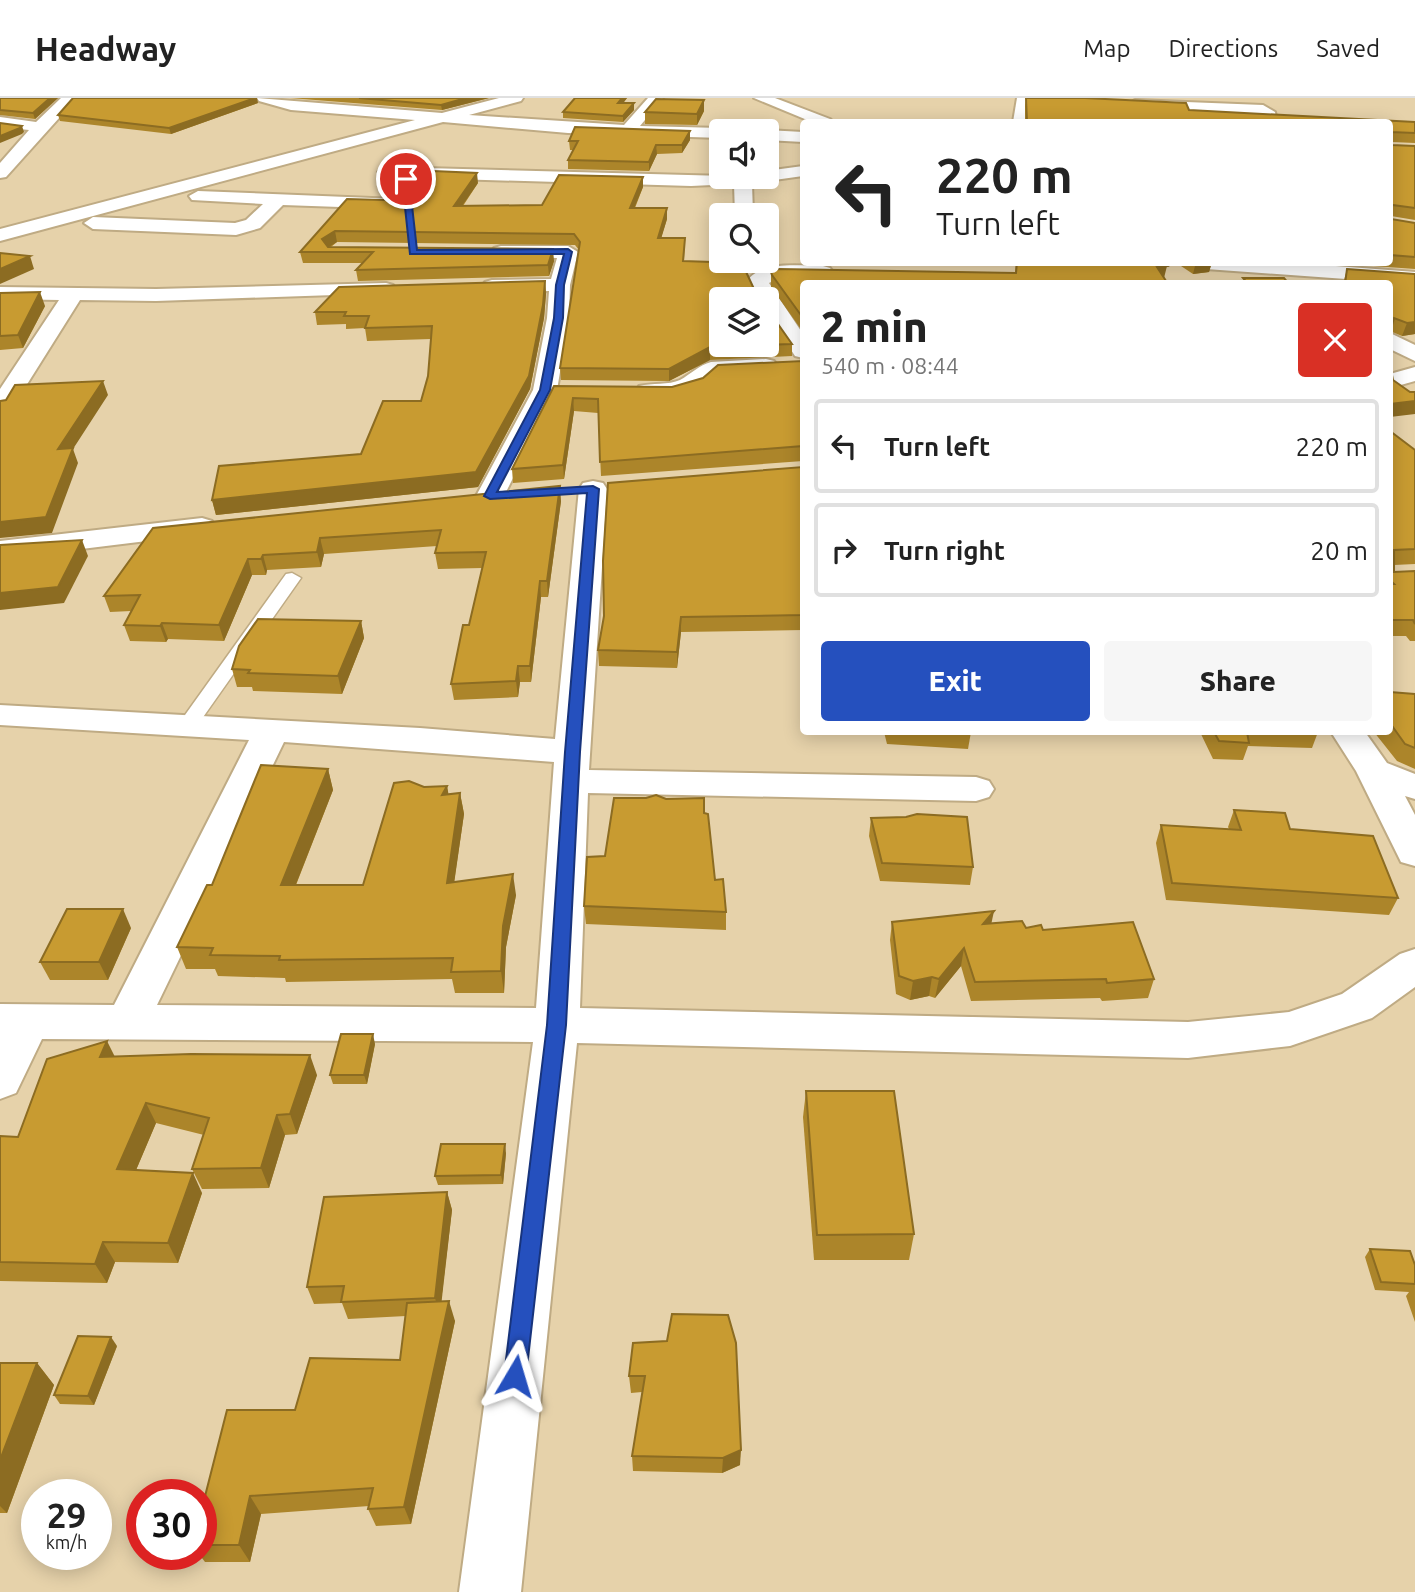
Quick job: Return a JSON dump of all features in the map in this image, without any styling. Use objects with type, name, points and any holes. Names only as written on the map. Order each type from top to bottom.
[{"type":"street","points":[[264,98],[291,105],[568,128],[709,136]]},
{"type":"street","points":[[306,163],[445,117],[516,98]]},
{"type":"street","points":[[628,130],[656,98]]},
{"type":"street","points":[[761,98],[817,119]]},
{"type":"street","points":[[41,99],[67,100]]},
{"type":"street","points":[[1022,119],[1028,99]]},
{"type":"street","points":[[0,173],[67,100]]},
{"type":"street","points":[[1116,103],[1262,110],[1270,115],[1269,119]]},
{"type":"street","points":[[2,123],[40,127]]},
{"type":"street","points":[[530,140],[568,128]]},
{"type":"street","points":[[779,136],[800,137]]},
{"type":"street","points":[[429,173],[483,157]]},
{"type":"street","points":[[0,235],[232,175],[306,163],[337,162]]},
{"type":"street","points":[[159,195],[279,199],[410,210],[406,179],[380,171],[709,176]]},
{"type":"street","points":[[779,174],[800,171]]},
{"type":"street","points":[[53,222],[236,229],[253,224],[279,199]]},
{"type":"street","points":[[478,252],[568,252],[560,285],[558,318],[545,390],[489,496]]},
{"type":"street","points":[[779,268],[847,272]]},
{"type":"street","points":[[1187,273],[1343,268],[1415,278]]},
{"type":"street","points":[[764,273],[757,281],[759,288],[800,347]]},
{"type":"street","points":[[477,287],[560,285]]},
{"type":"street","points":[[0,293],[209,294],[408,288]]},
{"type":"street","points":[[0,408],[74,294]]},
{"type":"street","points":[[1393,342],[1415,354]]},
{"type":"street","points":[[621,390],[684,388],[694,384],[711,369],[800,365]]},
{"type":"street","points":[[1393,380],[1415,374]]},
{"type":"street","points":[[1393,383],[1415,398]]},
{"type":"street","points":[[545,390],[570,390]]},
{"type":"street","points":[[490,1592],[556,1025],[593,489]]},
{"type":"street","points":[[0,550],[221,525]]},
{"type":"street","points":[[0,715],[272,730],[572,767],[976,789]]},
{"type":"street","points":[[127,1022],[272,730]]},
{"type":"street","points":[[1350,735],[1374,771],[1415,853]]},
{"type":"street","points":[[1374,771],[1415,787]]},
{"type":"street","points":[[0,1080],[14,1021],[556,1025],[1188,1040],[1290,1029],[1356,1006],[1415,965]]},
{"type":"lane","points":[[187,726],[292,578]]},
{"type":"building","points":[[0,98],[50,98],[33,113],[0,110]]},
{"type":"building","points":[[73,98],[255,98],[169,128],[58,115]]},
{"type":"building","points":[[359,98],[466,98],[441,105]]},
{"type":"building","points":[[575,98],[622,98],[618,103],[634,103],[623,116],[563,112]]},
{"type":"building","points":[[1026,98],[1186,103],[1189,110],[1358,119],[1027,119]]},
{"type":"building","points":[[656,99],[704,100],[697,114],[645,112]]},
{"type":"building","points":[[1393,121],[1415,122],[1415,133],[1393,132]]},
{"type":"building","points":[[0,123],[22,126],[0,136]]},
{"type":"building","points":[[575,127],[690,131],[682,145],[656,145],[649,162],[568,160],[578,141],[569,141]]},
{"type":"building","points":[[1393,145],[1415,146],[1415,208],[1393,205]]},
{"type":"building","points":[[433,171],[477,173],[454,206],[542,205],[559,175],[643,177],[630,208],[667,208],[658,238],[685,238],[683,261],[709,262],[709,273],[747,273],[753,287],[709,287],[709,348],[669,369],[560,368],[580,242],[574,234],[335,231],[322,239],[328,247],[553,249],[548,265],[356,270],[373,252],[300,252],[347,199],[420,201],[421,191]]},
{"type":"building","points":[[1393,219],[1415,223],[1415,257],[1393,255]]},
{"type":"building","points":[[0,253],[30,256],[0,269]]},
{"type":"building","points":[[1017,266],[1167,266],[1157,267],[1165,280],[800,280],[800,314],[772,275],[771,273],[779,273],[779,269],[1016,273]]},
{"type":"building","points":[[1347,269],[1415,274],[1415,322],[1407,323],[1394,318],[1393,322],[1393,280],[1346,280]]},
{"type":"building","points":[[1243,278],[1286,280],[1245,280]]},
{"type":"building","points":[[545,281],[529,376],[476,472],[212,500],[219,466],[361,454],[383,401],[421,401],[428,376],[432,326],[365,328],[369,316],[344,316],[346,312],[315,312],[339,287]]},
{"type":"building","points":[[40,292],[18,335],[0,336],[0,293]]},
{"type":"building","points":[[779,326],[792,344],[779,344]]},
{"type":"building","points":[[800,361],[800,446],[600,462],[598,399],[573,398],[563,465],[512,469],[554,386],[672,387],[703,378],[718,365]]},
{"type":"building","points":[[1393,380],[1410,392],[1415,392],[1415,401],[1393,404]]},
{"type":"building","points":[[103,381],[58,449],[73,448],[46,517],[0,522],[0,401],[6,400],[15,385]]},
{"type":"building","points":[[1393,433],[1415,450],[1415,549],[1394,550],[1394,572],[1415,571],[1415,624],[1413,620],[1393,620]]},
{"type":"building","points":[[800,467],[800,615],[681,617],[677,652],[598,650],[604,616],[603,561],[608,483]]},
{"type":"building","points":[[560,486],[547,581],[540,581],[530,666],[518,666],[516,681],[451,684],[463,625],[469,625],[486,552],[435,553],[441,530],[320,538],[317,552],[263,555],[261,559],[248,559],[219,625],[124,625],[140,595],[104,596],[153,528]]},
{"type":"building","points":[[82,540],[58,587],[0,593],[0,545]]},
{"type":"building","points":[[258,619],[361,621],[338,676],[248,673],[250,670],[232,669],[239,646]]},
{"type":"building","points":[[1393,692],[1415,694],[1415,748],[1405,744],[1393,727]]},
{"type":"building","points":[[1216,735],[1248,735],[1249,743],[1219,741]]},
{"type":"building","points":[[261,765],[328,769],[281,885],[363,885],[394,783],[409,781],[424,787],[447,786],[442,795],[460,793],[447,883],[513,874],[503,926],[501,971],[451,972],[453,958],[279,960],[280,956],[210,955],[213,948],[177,947],[207,885],[212,885]]},
{"type":"building","points":[[656,795],[666,799],[704,798],[715,880],[723,879],[726,912],[584,906],[587,857],[605,856],[614,798],[646,798]]},
{"type":"building","points":[[1234,810],[1285,813],[1290,829],[1373,836],[1398,898],[1172,883],[1161,825],[1241,830]]},
{"type":"building","points":[[917,814],[967,817],[973,867],[882,863],[871,818]]},
{"type":"building","points":[[67,909],[123,909],[99,962],[40,962]]},
{"type":"building","points":[[994,911],[983,924],[1022,921],[1026,928],[1041,925],[1043,930],[1133,922],[1154,979],[1107,983],[1106,979],[975,982],[964,948],[939,979],[932,977],[913,981],[899,976],[892,922]]},
{"type":"building","points":[[341,1034],[373,1034],[364,1075],[330,1075]]},
{"type":"building","points":[[107,1041],[100,1057],[191,1054],[310,1055],[290,1114],[277,1115],[261,1168],[192,1169],[209,1118],[146,1103],[117,1169],[193,1173],[168,1243],[103,1242],[95,1264],[0,1262],[0,1136],[18,1137],[47,1059]]},
{"type":"building","points":[[806,1091],[894,1091],[914,1234],[817,1235]]},
{"type":"building","points":[[441,1144],[505,1144],[501,1175],[435,1176]]},
{"type":"building","points":[[447,1192],[435,1298],[341,1302],[344,1286],[307,1287],[324,1197]]},
{"type":"building","points":[[1370,1249],[1410,1251],[1415,1265],[1415,1284],[1381,1282]]},
{"type":"building","points":[[449,1301],[404,1507],[368,1509],[373,1488],[250,1496],[239,1545],[217,1545],[217,1479],[209,1479],[227,1410],[295,1410],[310,1358],[400,1360],[407,1303]]},
{"type":"building","points":[[672,1314],[728,1315],[736,1343],[741,1450],[723,1458],[632,1456],[645,1376],[629,1376],[633,1343],[667,1341]]},
{"type":"building","points":[[78,1336],[111,1337],[88,1396],[54,1395]]},
{"type":"building","points":[[0,1363],[37,1363],[0,1460]]},
{"type":"route","points":[[406,179],[413,252],[568,252],[560,285],[558,318],[545,390],[490,496],[593,489],[572,752],[556,1025],[515,1376]]}]
